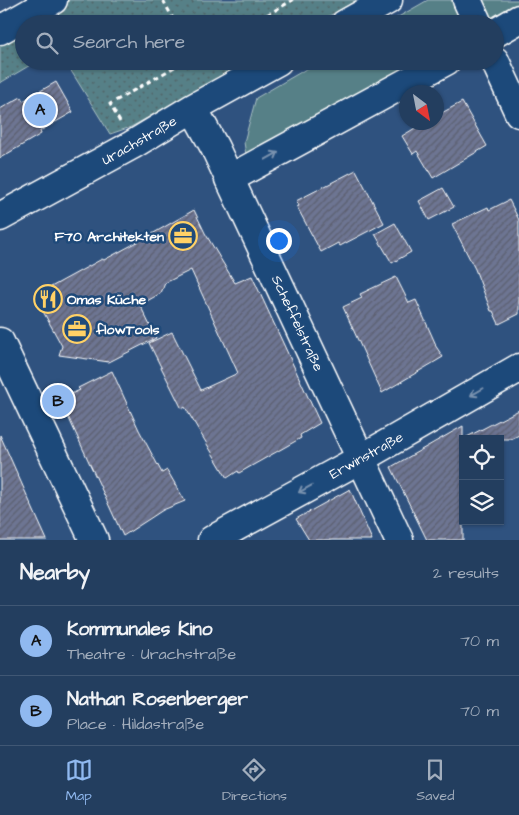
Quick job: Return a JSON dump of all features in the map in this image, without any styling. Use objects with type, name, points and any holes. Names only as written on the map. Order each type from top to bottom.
[{"type":"street","points":[[26,15],[53,0]]},
{"type":"street","points":[[361,15],[388,0]]},
{"type":"street","points":[[467,0],[474,15]]},
{"type":"street","points":[[504,27],[519,18]]},
{"type":"street","points":[[0,30],[15,22]]},
{"type":"street","name":"Urachstraße","points":[[0,217],[132,145],[193,108],[262,70]]},
{"type":"street","points":[[229,179],[429,70]]},
{"type":"street","points":[[499,70],[519,113]]},
{"type":"street","name":"Scheffelstraße","points":[[193,108],[215,148],[399,540]]},
{"type":"street","points":[[0,342],[94,540]]},
{"type":"street","name":"Erwinstraße","points":[[212,540],[362,458],[519,368]]},
{"type":"path","points":[[163,0],[171,15]]},
{"type":"path","points":[[267,15],[294,0]]},
{"type":"path","points":[[132,145],[110,104],[169,70]]},
{"type":"green space","points":[[67,0],[357,0],[331,15],[41,15]]},
{"type":"green space","points":[[428,0],[519,0],[519,8],[504,18],[504,15],[402,15]]},
{"type":"green space","points":[[15,30],[15,70],[22,70],[0,83],[0,39]]},
{"type":"green space","points":[[71,70],[232,70],[131,127],[110,134]]},
{"type":"green space","points":[[304,70],[409,70],[246,155],[244,142],[256,98]]},
{"type":"building","points":[[56,82],[73,112],[40,131],[41,134],[0,158],[0,109],[21,97],[23,101]]},
{"type":"building","points":[[462,102],[487,146],[433,178],[417,151],[413,154],[402,136],[412,130],[444,130],[444,112]]},
{"type":"building","points":[[356,170],[384,223],[340,246],[338,243],[321,252],[297,207],[299,206],[296,201]]},
{"type":"building","points":[[443,188],[454,207],[429,220],[419,201]]},
{"type":"building","points":[[509,200],[519,220],[519,314],[499,324],[493,311],[491,311],[475,269],[452,224],[488,207],[489,210]]},
{"type":"building","points":[[194,210],[205,233],[235,283],[252,276],[320,423],[300,435],[301,438],[227,478],[185,407],[182,409],[149,343],[172,332],[201,390],[238,373],[191,270],[165,283],[161,293],[140,305],[156,338],[109,362],[59,355],[62,346],[39,304],[42,294],[52,289],[51,287]]},
{"type":"building","points":[[395,223],[411,252],[392,263],[375,234]]},
{"type":"building","points":[[396,277],[409,303],[416,300],[435,345],[443,357],[382,393],[343,307],[362,298],[360,294]]},
{"type":"building","points":[[112,371],[139,430],[162,473],[167,470],[185,501],[163,510],[123,536],[60,399],[80,390],[78,388]]},
{"type":"building","points":[[519,410],[519,435],[511,439],[504,439],[504,435],[471,435]]},
{"type":"building","points":[[463,426],[463,435],[459,435],[459,525],[463,525],[463,540],[427,540],[391,467]]},
{"type":"building","points":[[0,435],[33,509],[47,540],[0,540]]},
{"type":"building","points":[[350,489],[372,540],[309,540],[296,519]]},
{"type":"place","name":"Kommunales Kino","points":[[40,110]]},
{"type":"place","name":"F70 Architekten","points":[[183,236]]},
{"type":"place","name":"Omas Küche","points":[[48,299]]},
{"type":"place","name":"flowTools","points":[[77,329]]},
{"type":"place","name":"Nathan Rosenberger","points":[[58,401]]}]
